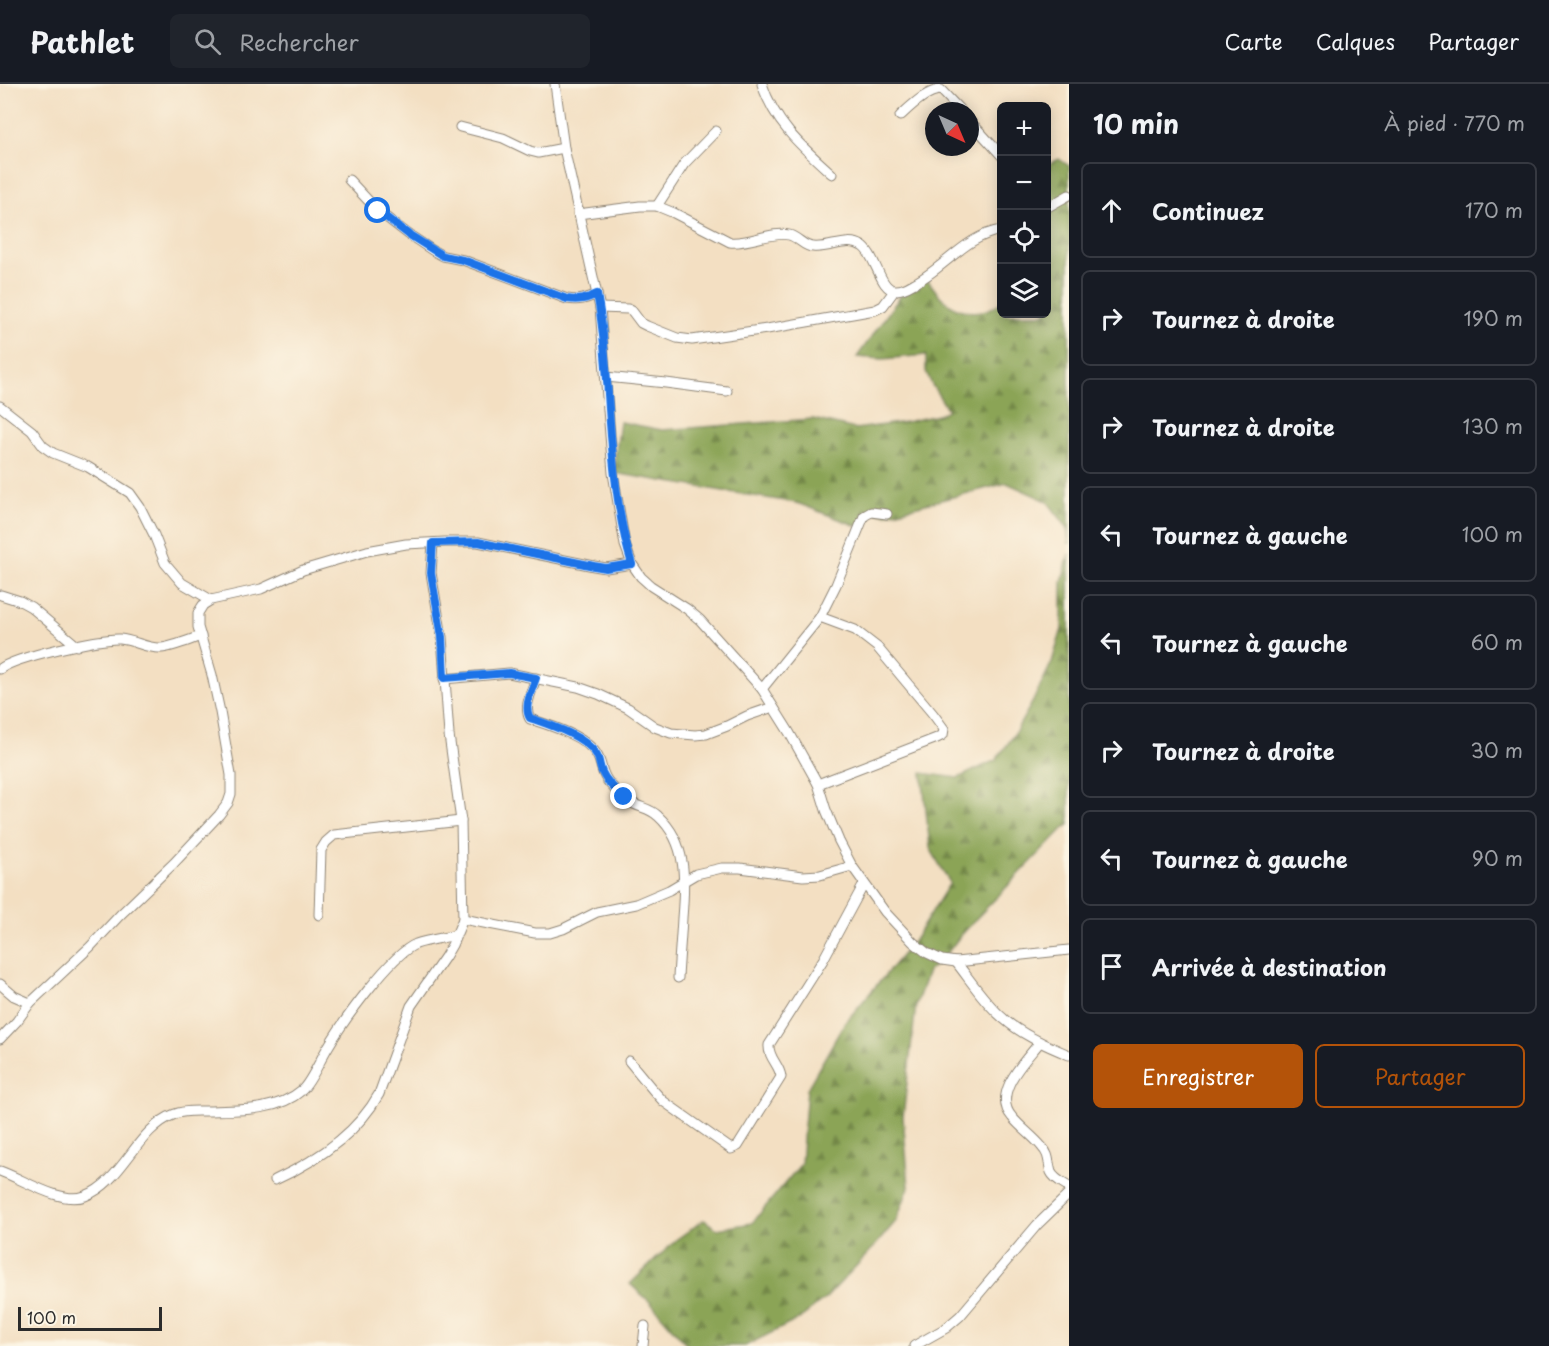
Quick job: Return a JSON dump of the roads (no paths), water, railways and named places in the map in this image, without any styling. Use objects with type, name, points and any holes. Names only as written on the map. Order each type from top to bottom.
[{"type":"street","points":[[555,84],[564,148],[600,308],[613,473],[626,545],[632,564],[651,586],[700,620],[762,689],[818,784],[826,810],[852,866],[885,912],[913,942],[942,960],[956,962],[1069,950]]},
{"type":"street","points":[[762,84],[780,122],[798,144],[831,174]]},
{"type":"street","points":[[900,116],[935,90],[940,90],[952,102]]},
{"type":"street","points":[[460,128],[503,138],[538,153],[564,148]]},
{"type":"street","points":[[657,206],[684,164],[716,131]]},
{"type":"street","points":[[979,131],[997,151]]},
{"type":"street","points":[[349,180],[378,211],[408,234],[443,256],[463,260],[567,299],[584,300],[597,294]]},
{"type":"street","points":[[1051,206],[1069,195]]},
{"type":"street","points":[[579,214],[657,206],[730,242],[738,243],[790,235],[811,248],[844,243],[859,244],[865,247],[870,254],[885,284],[894,291],[926,278],[963,247],[980,236],[997,230]]},
{"type":"street","points":[[600,308],[628,309],[647,326],[677,338],[692,340],[875,310],[883,306],[894,291]]},
{"type":"street","points":[[606,377],[727,391]]},
{"type":"street","points":[[0,406],[32,431],[43,446],[53,453],[88,467],[130,493],[140,507],[165,563],[182,583],[211,600]]},
{"type":"street","points":[[762,689],[820,617],[836,585],[864,516],[871,512],[887,514]]},
{"type":"street","points":[[0,1040],[30,1003],[174,863],[228,803],[231,794],[231,775],[212,675],[198,627],[198,613],[203,605],[211,600],[261,588],[303,570],[367,551],[406,544],[478,542],[606,568],[632,564]]},
{"type":"street","points":[[275,1180],[297,1170],[342,1139],[372,1107],[379,1094],[411,1006],[445,957],[463,919],[461,821],[449,735],[442,637],[431,573],[433,543]]},
{"type":"street","points":[[1,595],[31,607],[77,646]]},
{"type":"street","points":[[818,784],[937,738],[943,735],[944,729],[877,647],[855,630],[820,617]]},
{"type":"street","points":[[0,669],[19,659],[110,640],[122,639],[153,648],[162,648],[201,636]]},
{"type":"street","points":[[444,678],[509,673],[578,687],[628,708],[655,727],[671,733],[706,734],[773,707]]},
{"type":"street","points":[[536,678],[526,709],[528,716],[568,732],[596,752],[602,772],[608,782],[633,804],[659,816],[673,835],[680,850],[685,880],[678,978]]},
{"type":"street","points":[[319,915],[321,850],[334,835],[461,821]]},
{"type":"street","points":[[463,919],[535,933],[550,933],[597,912],[636,904],[669,890],[696,874],[722,868],[803,876],[820,875],[852,866]]},
{"type":"street","points":[[629,1061],[663,1101],[731,1149],[738,1146],[781,1077],[781,1072],[768,1052],[769,1046],[823,960],[864,884]]},
{"type":"street","points":[[0,1171],[46,1191],[69,1198],[85,1197],[112,1177],[143,1138],[175,1113],[236,1110],[276,1105],[290,1098],[304,1088],[339,1028],[385,970],[407,949],[416,944],[456,935]]},
{"type":"street","points":[[956,962],[1002,1018],[1040,1042],[1069,1055]]},
{"type":"street","points":[[0,984],[14,996],[30,1003]]},
{"type":"street","points":[[1040,1042],[1010,1082],[1005,1092],[1006,1108],[1010,1116],[1048,1155],[1055,1178],[1069,1187]]},
{"type":"street","points":[[914,1346],[946,1328],[960,1316],[1037,1225],[1069,1194]]},
{"type":"street","points":[[643,1346],[645,1326]]}]
